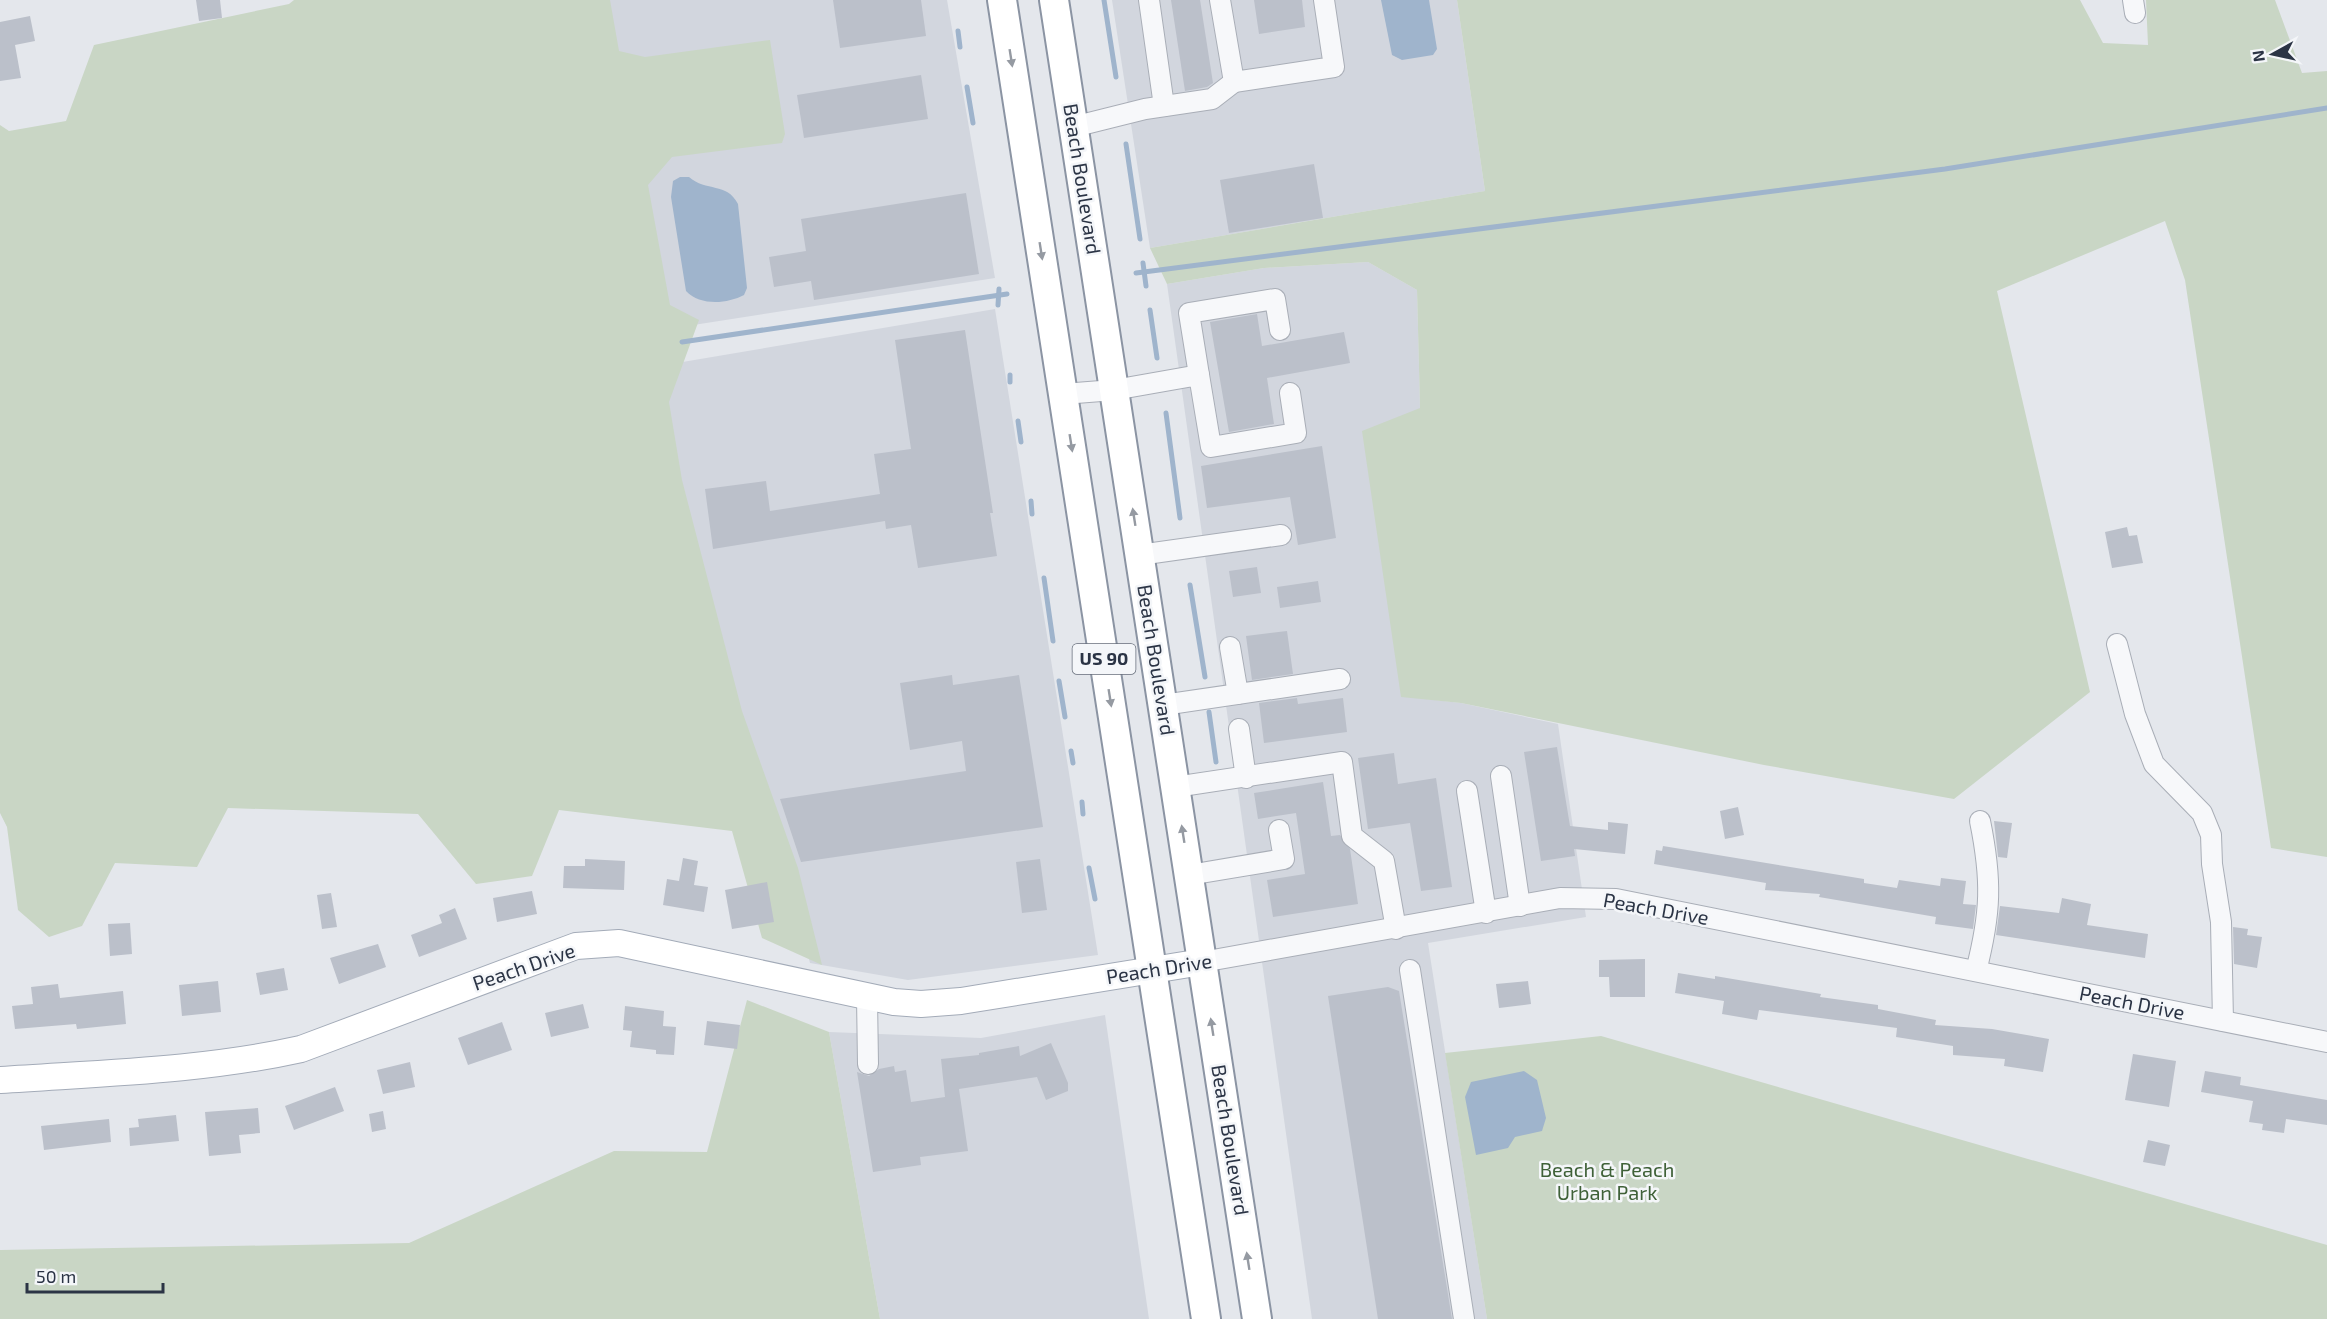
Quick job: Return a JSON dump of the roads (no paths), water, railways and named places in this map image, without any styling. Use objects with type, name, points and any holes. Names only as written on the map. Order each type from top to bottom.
[{"type":"highway","name":"US 90","points":[[1002,0],[1206,1319]]},
{"type":"highway","name":"Beach Boulevard","points":[[1054,0],[1257,1319]]},
{"type":"main road","name":"Peach Drive","points":[[0,1080],[206,1065],[301,1049],[576,946],[619,943],[867,997],[921,1004],[961,1001],[1202,962]]},
{"type":"street","points":[[1149,0],[1164,106]]},
{"type":"street","points":[[1220,0],[1234,82]]},
{"type":"street","points":[[1073,127],[1164,106],[1212,99],[1234,82],[1334,67],[1323,0]]},
{"type":"street","points":[[1280,330],[1275,299],[1189,313],[1211,447],[1296,433],[1290,393]]},
{"type":"street","points":[[1063,394],[1114,390],[1199,375]]},
{"type":"street","points":[[1139,555],[1281,535]]},
{"type":"street","points":[[2117,644],[2135,714],[2154,764],[2202,813],[2211,834],[2212,864],[2221,922],[2223,1021]]},
{"type":"street","points":[[1230,647],[1238,694]]},
{"type":"street","points":[[1162,705],[1340,679]]},
{"type":"street","points":[[1239,729],[1246,778]]},
{"type":"street","points":[[1175,786],[1246,778],[1342,762],[1352,836],[1384,861],[1396,929]]},
{"type":"street","points":[[1501,776],[1520,906]]},
{"type":"street","points":[[1467,791],[1486,912]]},
{"type":"street","points":[[1976,972],[1990,908],[1980,821]]},
{"type":"street","points":[[1189,875],[1284,859],[1279,830]]},
{"type":"street","name":"Peach Drive","points":[[1202,962],[1560,898],[1616,899],[2327,1042]]},
{"type":"street","points":[[1410,970],[1464,1319]]},
{"type":"street","points":[[867,997],[868,1064]]},
{"type":"water","points":[[1381,0],[1429,0],[1437,49],[1433,55],[1402,60],[1392,55]]},
{"type":"water","points":[[680,177],[689,177],[696,182],[722,190],[733,197],[738,204],[747,288],[744,295],[722,302],[714,302],[699,299],[686,291],[671,197],[673,181]]},
{"type":"water","points":[[1524,1071],[1537,1080],[1546,1118],[1542,1131],[1515,1137],[1508,1148],[1476,1155],[1465,1097],[1471,1082]]},
{"type":"waterway","points":[[1104,0],[1116,77]]},
{"type":"waterway","points":[[958,31],[960,47]]},
{"type":"waterway","points":[[967,87],[973,123]]},
{"type":"waterway","points":[[1136,273],[1945,169],[2327,108]]},
{"type":"waterway","points":[[1126,144],[1140,239]]},
{"type":"waterway","points":[[1143,263],[1146,286]]},
{"type":"waterway","points":[[998,305],[999,289]]},
{"type":"waterway","points":[[682,342],[1007,294]]},
{"type":"waterway","points":[[1150,310],[1157,358]]},
{"type":"waterway","points":[[1010,375],[1010,382]]},
{"type":"waterway","points":[[1166,413],[1180,518]]},
{"type":"waterway","points":[[1018,421],[1021,442]]},
{"type":"waterway","points":[[1031,501],[1032,514]]},
{"type":"waterway","points":[[1044,578],[1053,641]]},
{"type":"waterway","points":[[1190,585],[1205,677]]},
{"type":"waterway","points":[[1059,681],[1065,717]]},
{"type":"waterway","points":[[1209,712],[1216,762]]},
{"type":"waterway","points":[[1071,751],[1073,763]]},
{"type":"waterway","points":[[1082,802],[1083,814]]},
{"type":"waterway","points":[[1089,868],[1095,899]]},
{"type":"park label","name":"Beach & Peach Urban Park","points":[[1607,1182]]}]
